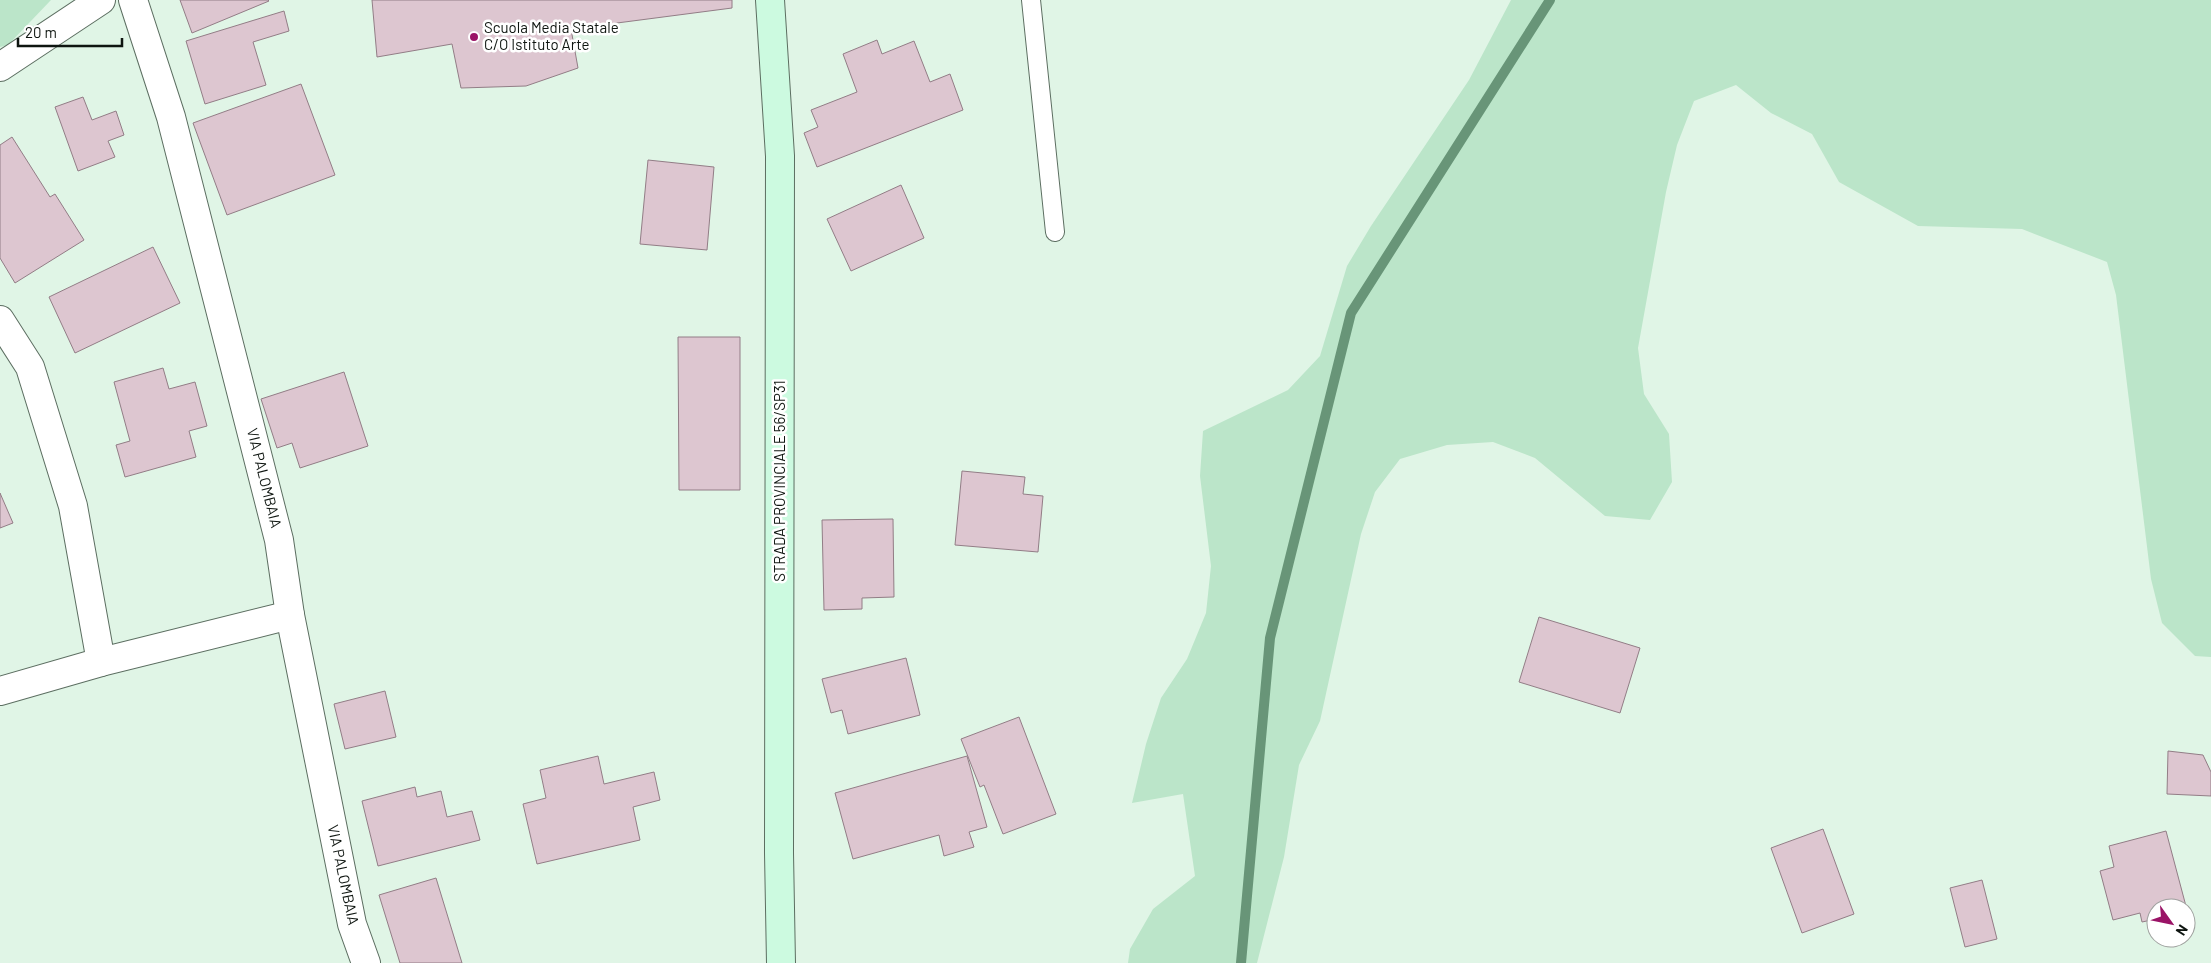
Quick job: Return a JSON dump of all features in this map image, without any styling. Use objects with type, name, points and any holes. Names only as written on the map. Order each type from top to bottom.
[{"type":"street","points":[[0,67],[101,0]]},
{"type":"street","name":"VIA PALOMBAIA","points":[[133,0],[171,117],[277,530],[290,615],[352,924],[366,963]]},
{"type":"street","name":"STRADA PROVINCIALE 56/SP31","points":[[770,0],[780,156],[779,853],[781,963]]},
{"type":"street","points":[[0,320],[30,368],[73,506],[100,662]]},
{"type":"street","points":[[0,691],[100,662],[290,615]]},
{"type":"lane","points":[[1030,0],[1055,232]]},
{"type":"green space","points":[[0,0],[51,0],[8,45],[0,47]]},
{"type":"green space","points":[[1511,0],[2211,0],[2211,657],[2195,656],[2162,623],[2151,579],[2116,295],[2107,262],[2022,229],[1918,226],[1839,182],[1812,134],[1771,113],[1736,85],[1694,101],[1677,145],[1666,192],[1638,348],[1644,394],[1669,434],[1672,482],[1650,520],[1605,516],[1535,458],[1493,442],[1447,445],[1400,459],[1375,492],[1361,534],[1320,721],[1299,765],[1284,857],[1257,963],[1128,963],[1130,949],[1153,909],[1195,876],[1183,794],[1132,803],[1146,744],[1161,698],[1187,659],[1206,613],[1211,566],[1200,476],[1203,431],[1288,390],[1320,356],[1347,266],[1371,226],[1469,80]]},
{"type":"building","points":[[180,0],[268,0],[269,1],[192,33]]},
{"type":"building","name":"Scuola Media Statale C/O Istituto Arte","points":[[372,0],[732,0],[732,8],[571,29],[578,68],[526,86],[461,88],[452,44],[377,57]]},
{"type":"building","points":[[284,11],[289,31],[253,42],[266,85],[205,104],[186,41]]},
{"type":"building","points":[[877,40],[882,54],[914,41],[930,82],[950,74],[963,110],[817,167],[804,133],[818,127],[811,110],[857,92],[843,54]]},
{"type":"building","points":[[301,84],[335,175],[227,215],[193,123]]},
{"type":"building","points":[[83,97],[92,120],[116,111],[124,135],[108,141],[115,157],[78,171],[55,107]]},
{"type":"building","points":[[12,137],[50,197],[55,194],[84,240],[15,283],[0,258],[0,145]]},
{"type":"building","points":[[648,160],[714,167],[707,250],[640,244]]},
{"type":"building","points":[[901,185],[924,238],[851,271],[827,219]]},
{"type":"building","points":[[153,247],[180,303],[75,353],[49,297]]},
{"type":"building","points":[[678,337],[740,337],[740,490],[679,490]]},
{"type":"building","points":[[163,368],[169,389],[195,382],[207,426],[189,431],[196,457],[125,477],[116,445],[130,441],[114,382]]},
{"type":"building","points":[[344,372],[368,446],[300,468],[292,443],[277,448],[261,399]]},
{"type":"building","points":[[962,471],[1025,477],[1023,494],[1043,496],[1038,552],[955,545]]},
{"type":"building","points":[[0,493],[13,523],[0,528]]},
{"type":"building","points":[[893,519],[894,597],[862,598],[862,609],[824,610],[822,520]]},
{"type":"building","points":[[1539,617],[1640,648],[1620,713],[1519,682]]},
{"type":"building","points":[[906,658],[920,715],[848,734],[842,710],[831,713],[822,679]]},
{"type":"building","points":[[385,691],[396,737],[345,749],[334,704]]},
{"type":"building","points":[[1019,717],[1056,814],[1003,834],[984,785],[980,787],[961,739]]},
{"type":"building","points":[[2168,751],[2203,755],[2211,772],[2211,796],[2167,794]]},
{"type":"building","points":[[598,756],[604,784],[654,772],[660,800],[633,807],[640,840],[537,864],[523,804],[546,798],[540,770]]},
{"type":"building","points":[[967,756],[987,827],[969,832],[974,847],[944,856],[939,835],[853,859],[835,793]]},
{"type":"building","points":[[415,787],[417,797],[441,791],[447,817],[472,811],[480,840],[378,866],[362,801]]},
{"type":"building","points":[[1823,829],[1854,914],[1802,933],[1771,848]]},
{"type":"building","points":[[2166,831],[2184,898],[2146,898],[2146,921],[2142,922],[2140,913],[2113,920],[2100,871],[2114,867],[2109,846]]},
{"type":"building","points":[[436,878],[462,963],[400,963],[379,895]]},
{"type":"building","points":[[1982,880],[1997,939],[1965,947],[1950,888]]},
{"type":"waterway","points":[[1241,963],[1270,638],[1351,313],[1550,0]]},
{"type":"place","name":"Scuola Media Statale C/O Istituto Arte","points":[[474,37]]}]
